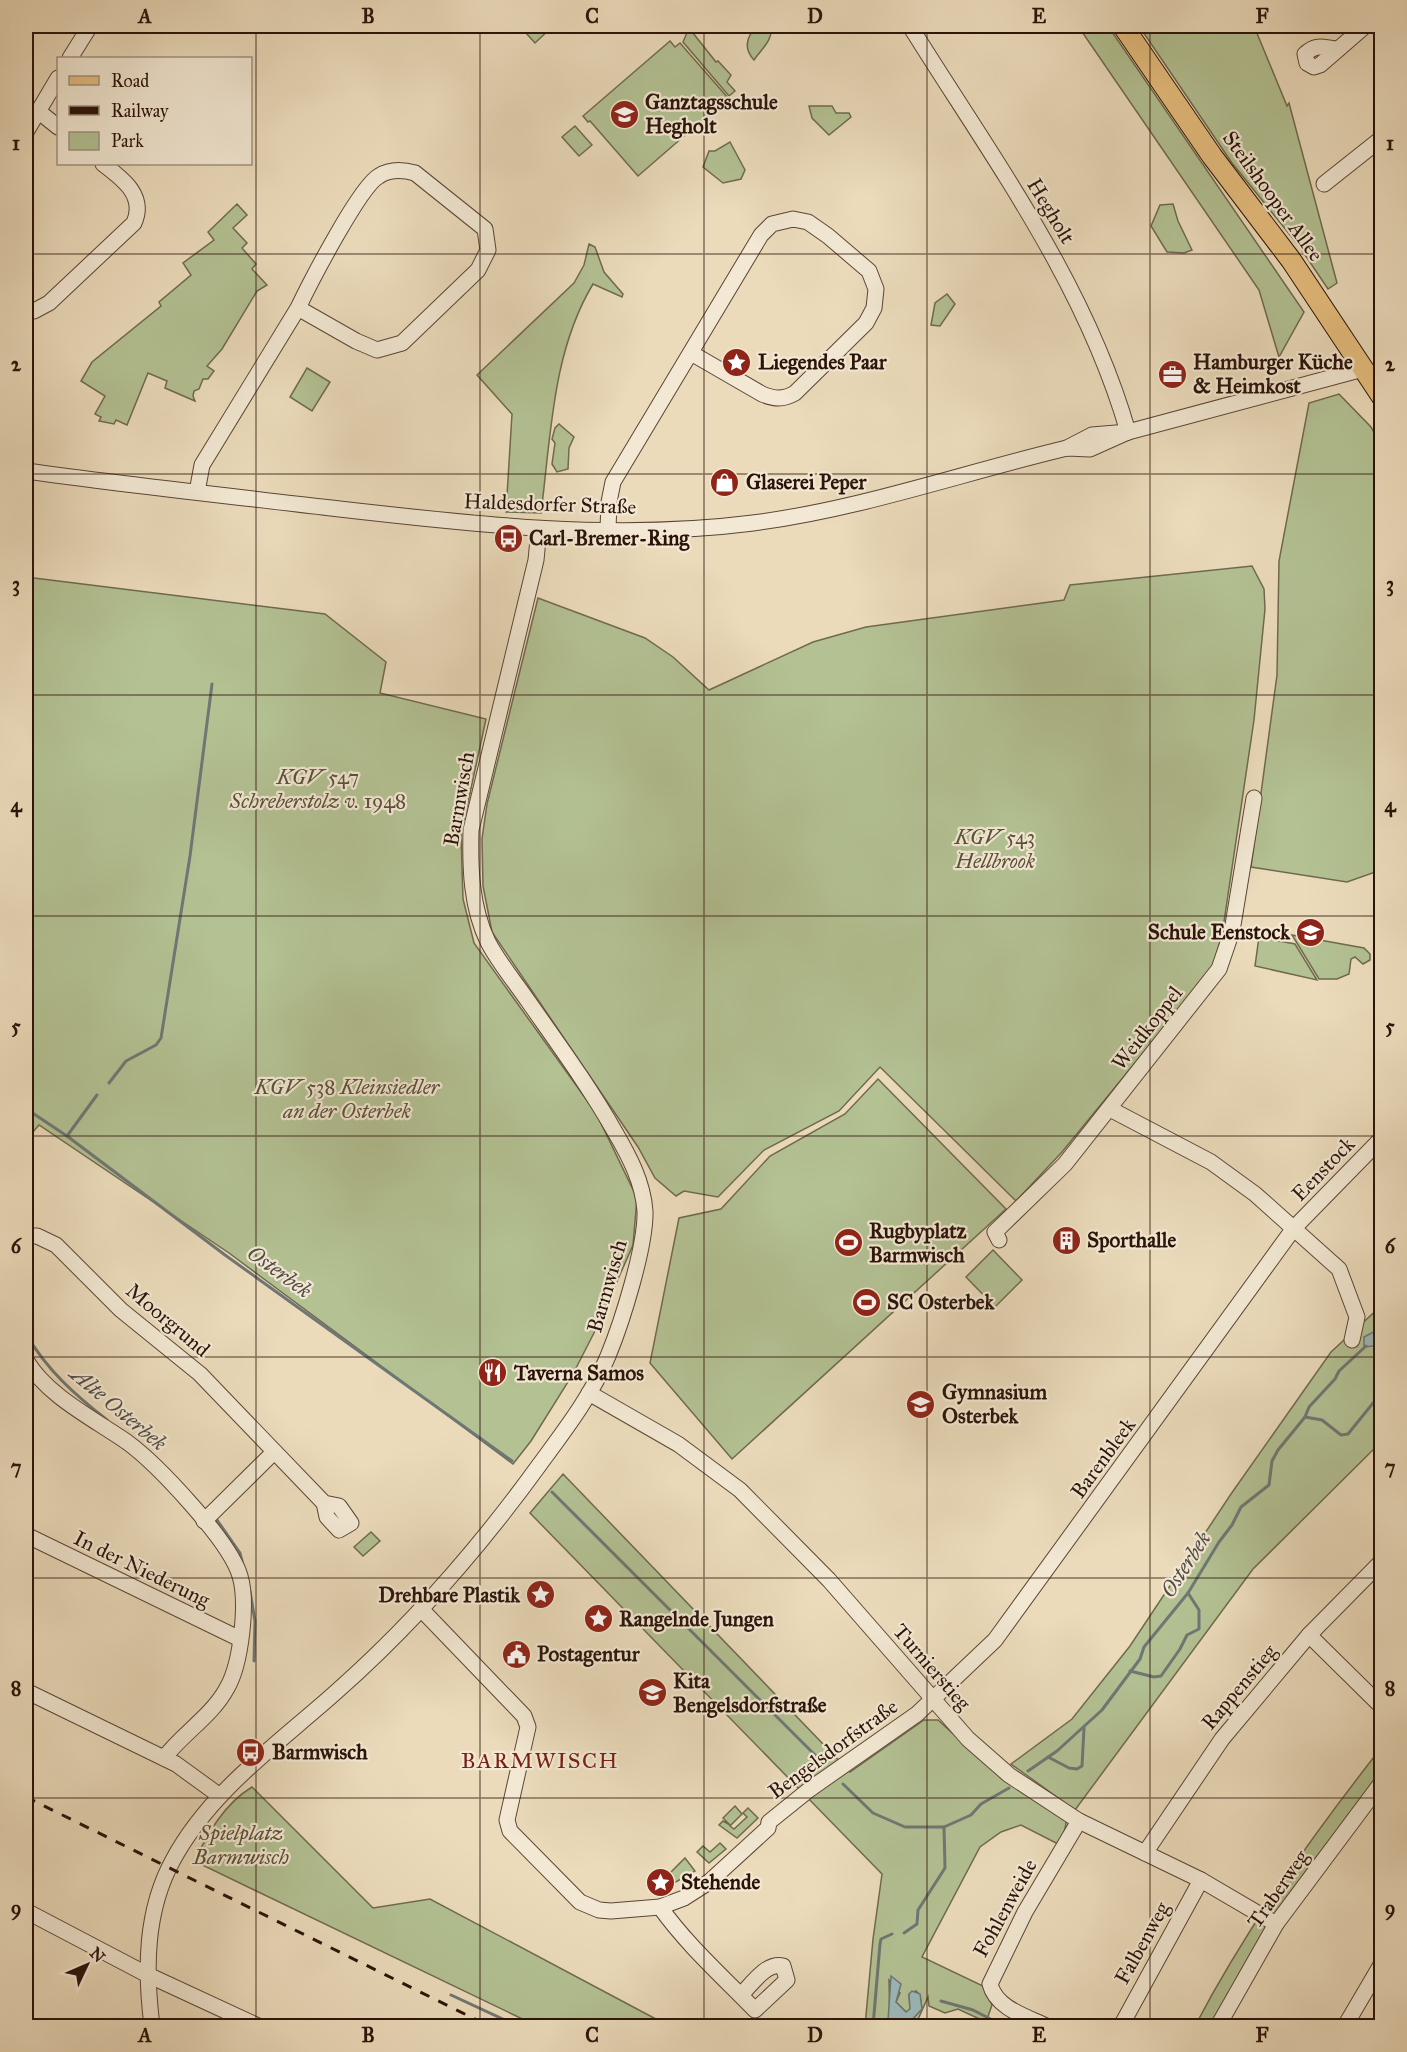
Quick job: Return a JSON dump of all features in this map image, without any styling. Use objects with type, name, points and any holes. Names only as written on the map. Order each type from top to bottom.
[{"type":"main road","name":"Steilshooper Allee","points":[[1124,26],[1212,156],[1285,252],[1382,397]]},
{"type":"street","points":[[71,57],[90,26]]},
{"type":"street","name":"Hegholt","points":[[910,26],[1052,251],[1099,350],[1128,432]]},
{"type":"street","points":[[1338,49],[1365,26]]},
{"type":"street","points":[[26,132],[57,80]]},
{"type":"street","points":[[38,111],[57,126]]},
{"type":"street","points":[[1324,184],[1382,138]]},
{"type":"street","points":[[26,308],[34,311],[49,303],[134,224],[138,216],[138,200],[126,181],[105,165]]},
{"type":"street","points":[[198,492],[202,465],[207,456],[298,308],[360,197],[379,175],[402,170],[415,173],[485,229],[488,250],[478,270],[402,343],[377,350],[356,341],[298,308]]},
{"type":"street","points":[[608,530],[609,502],[614,482],[761,235],[777,222],[793,219],[814,225],[865,267],[874,279],[876,288],[874,308],[866,322],[795,393],[787,398],[774,398],[762,394],[691,353]]},
{"type":"street","name":"Haldesdorfer Straße","points":[[26,471],[461,523],[540,529],[608,530],[751,523],[812,514],[908,492],[1067,448],[1087,436],[1099,433],[1128,432],[1363,369]]},
{"type":"street","name":"Barmwisch","points":[[152,2026],[148,1936],[163,1881],[185,1839],[220,1796],[348,1682],[421,1609],[468,1559],[516,1498],[589,1393],[610,1350],[642,1241],[645,1213],[642,1189],[630,1158],[596,1099],[490,945],[475,902],[470,866],[471,830],[536,560],[540,529]]},
{"type":"street","name":"Weidkoppel","points":[[999,1240],[995,1232],[1065,1164],[1219,969],[1232,931],[1254,798]]},
{"type":"street","points":[[1110,1109],[1211,1162],[1294,1228],[1339,1269],[1357,1317],[1352,1340]]},
{"type":"street","name":"Eenstock","points":[[1294,1228],[1382,1138]]},
{"type":"street","name":"Barenbleek","points":[[933,1700],[995,1640],[1016,1613],[1294,1228]]},
{"type":"street","name":"Moorgrund","points":[[26,1236],[37,1236],[56,1245],[120,1310],[200,1374],[324,1503]]},
{"type":"street","points":[[26,1360],[31,1370],[56,1393],[142,1453],[227,1546],[241,1577],[243,1620],[236,1662],[228,1687],[205,1717],[175,1744],[164,1758]]},
{"type":"street","name":"Turnierstieg","points":[[589,1393],[678,1444],[740,1490],[830,1580],[968,1739],[1009,1775],[1079,1821],[1201,1880],[1276,1924]]},
{"type":"street","points":[[204,1521],[274,1452]]},
{"type":"street","name":"In der Niederung","points":[[26,1535],[240,1639]]},
{"type":"street","name":"Rappenstieg","points":[[1145,1853],[1222,1739],[1310,1635],[1382,1561]]},
{"type":"street","name":"Bengelsdorfstraße","points":[[421,1609],[524,1716],[528,1727],[507,1820],[510,1830],[580,1902],[599,1910],[660,1907],[684,1898],[709,1882],[768,1828],[769,1822],[933,1700]]},
{"type":"street","points":[[1310,1635],[1382,1707]]},
{"type":"street","points":[[26,1691],[164,1758],[207,1784],[220,1796]]},
{"type":"street","name":"Traberweg","points":[[1218,2026],[1276,1924],[1382,1782]]},
{"type":"street","name":"Fohlenweide","points":[[1046,2026],[1002,2004],[993,1995],[990,1984],[1025,1912],[1079,1821]]},
{"type":"street","name":"Falbenweg","points":[[1121,2026],[1201,1880]]},
{"type":"street","points":[[660,1907],[674,1927],[741,1995]]},
{"type":"street","points":[[26,1911],[148,1975],[258,2026]]},
{"type":"street","points":[[1345,2026],[1382,1963]]},
{"type":"green space","points":[[534,26],[553,26],[535,43],[526,33]]},
{"type":"green space","points":[[757,26],[771,26],[771,31],[769,40],[754,60],[748,51],[747,43],[750,34]]},
{"type":"green space","points":[[1078,26],[1108,26],[1304,312],[1279,357],[1259,290]]},
{"type":"green space","points":[[1139,26],[1254,26],[1287,106],[1289,103],[1337,283],[1328,289],[1299,246],[1232,163]]},
{"type":"green space","points":[[689,28],[716,62],[718,61],[731,75],[727,82],[735,91],[729,96],[683,42]]},
{"type":"green space","points":[[670,41],[675,47],[680,43],[728,98],[638,176],[583,116]]},
{"type":"green space","points":[[809,106],[832,106],[836,113],[849,113],[851,117],[829,135],[812,118]]},
{"type":"green space","points":[[575,126],[592,145],[579,156],[562,137]]},
{"type":"green space","points":[[730,142],[745,170],[741,179],[723,183],[703,167],[709,151],[715,151]]},
{"type":"green space","points":[[237,204],[247,215],[233,228],[247,243],[242,248],[256,264],[252,269],[267,285],[257,291],[222,349],[207,366],[214,371],[208,379],[203,379],[199,389],[194,391],[195,401],[165,388],[167,381],[148,373],[127,425],[116,420],[114,424],[99,421],[101,417],[95,414],[105,396],[81,381],[92,362],[161,306],[159,302],[191,275],[183,263],[214,240],[208,232]]},
{"type":"green space","points":[[1173,204],[1178,221],[1192,250],[1184,253],[1167,252],[1151,226],[1160,205]]},
{"type":"green space","points":[[589,244],[595,247],[604,272],[623,294],[622,297],[593,284],[579,310],[561,366],[555,395],[541,513],[506,512],[512,414],[477,375],[574,283],[584,265]]},
{"type":"green space","points":[[947,294],[955,304],[940,326],[931,325],[935,303]]},
{"type":"green space","points":[[307,368],[330,382],[312,411],[290,397]]},
{"type":"green space","points":[[1339,394],[1371,427],[1382,446],[1381,870],[1347,882],[1251,867],[1277,675],[1279,561],[1309,403]]},
{"type":"green space","points":[[559,424],[574,437],[569,448],[568,469],[557,472],[552,464],[555,443],[552,439],[555,428]]},
{"type":"green space","name":"KGV 543 Hellbrook","points":[[1252,566],[1264,589],[1265,609],[1254,720],[1222,935],[1212,969],[1062,1152],[1016,1201],[880,1067],[839,1111],[764,1150],[718,1197],[684,1191],[676,1196],[655,1178],[638,1147],[492,932],[483,886],[482,839],[487,804],[538,598],[645,638],[673,657],[709,690],[813,642],[866,627],[1064,600],[1070,585]]},
{"type":"green space","name":"KGV 538 Kleinsiedler an der Osterbek","points":[[26,577],[325,614],[386,662],[380,693],[486,719],[461,835],[463,899],[474,943],[596,1113],[637,1198],[633,1245],[596,1329],[573,1374],[531,1441],[513,1464],[229,1253],[39,1125],[26,1140]]},
{"type":"green space","points":[[1292,935],[1364,948],[1370,954],[1370,960],[1363,964],[1355,957],[1351,959],[1349,974],[1337,979],[1319,979]]},
{"type":"green space","points":[[1259,937],[1295,944],[1317,980],[1255,966]]},
{"type":"green space","points":[[878,1079],[1006,1209],[732,1459],[650,1363],[679,1218],[721,1209],[770,1156],[845,1114]]},
{"type":"green space","points":[[993,1250],[1022,1280],[995,1307],[966,1277]]},
{"type":"green space","points":[[1381,1306],[1381,1442],[1253,1569],[1075,1810],[1011,1764],[1072,1719],[1130,1646],[1231,1494],[1331,1352]]},
{"type":"green space","points":[[563,1474],[850,1772],[924,1720],[938,1720],[1004,1780],[1067,1819],[1064,1833],[1058,1844],[1021,1825],[1001,1832],[980,1847],[922,1957],[983,1986],[992,2005],[986,2022],[958,2009],[945,2013],[929,2006],[928,1997],[915,2026],[906,2026],[922,2009],[920,1995],[916,1991],[909,1994],[910,2009],[906,2012],[896,2002],[900,1993],[889,1980],[890,2026],[865,2026],[882,1874],[530,1513]]},
{"type":"green space","points":[[371,1532],[380,1541],[363,1556],[354,1547]]},
{"type":"green space","points":[[1381,1748],[1381,1773],[1282,1906],[1210,2026],[1195,2026],[1236,1953],[1282,1883]]},
{"type":"green space","name":"Spielplatz Barmwisch","points":[[252,1787],[373,1908],[430,1899],[669,2026],[537,2026],[194,1861],[225,1810]]},
{"type":"green space","points":[[735,1806],[742,1814],[730,1826],[734,1829],[747,1817],[743,1813],[748,1808],[758,1818],[737,1838],[719,1825],[723,1821],[730,1825],[723,1818]]},
{"type":"green space","points":[[720,1843],[726,1849],[709,1863],[697,1852],[703,1846],[710,1852]]},
{"type":"green space","points":[[685,1858],[695,1871],[674,1883],[668,1875]]},
{"type":"water","points":[[1381,1328],[1381,1345],[1364,1347],[1364,1337]]},
{"type":"water","points":[[891,1976],[901,1984],[896,2002],[906,2012],[910,2009],[909,1994],[912,1991],[920,1994],[922,2009],[906,2026],[890,2026],[888,2021]]},
{"type":"waterway","points":[[109,1083],[126,1061],[156,1045],[161,1038],[190,856],[212,684]]},
{"type":"waterway","points":[[67,1136],[97,1095]]},
{"type":"waterway","name":"Osterbek","points":[[26,1112],[34,1114],[67,1136],[225,1255],[512,1461]]},
{"type":"waterway","name":"Alte Osterbek","points":[[26,1334],[62,1381],[107,1420]]},
{"type":"waterway","name":"Osterbek","points":[[1028,1771],[1057,1751],[1102,1710],[1140,1659],[1144,1647],[1188,1593],[1241,1507],[1269,1485],[1272,1461],[1278,1450],[1305,1417],[1309,1407],[1335,1379],[1339,1371],[1366,1346]]},
{"type":"waterway","name":"Osterbek","points":[[1305,1417],[1322,1420],[1341,1435],[1348,1434],[1382,1392]]},
{"type":"waterway","name":"Osterbek","points":[[552,1492],[824,1764]]},
{"type":"waterway","name":"Alte Osterbek","points":[[217,1520],[240,1553],[243,1565]]},
{"type":"waterway","name":"Alte Osterbek","points":[[250,1591],[255,1621],[254,1661]]},
{"type":"waterway","points":[[1130,1671],[1154,1677],[1161,1676],[1187,1635],[1199,1629],[1199,1610],[1188,1593]]},
{"type":"waterway","name":"Osterbek","points":[[1048,1757],[1069,1768],[1077,1769],[1082,1766],[1084,1728]]},
{"type":"waterway","name":"Osterbek","points":[[843,1784],[873,1813],[905,1827],[944,1827],[971,1815],[981,1804],[1009,1788]]},
{"type":"waterway","points":[[904,1933],[917,1924],[918,1910],[945,1868],[944,1827]]},
{"type":"waterway","points":[[873,2026],[881,1939],[892,1934]]},
{"type":"waterway","points":[[451,1995],[518,2026]]},
{"type":"waterway","points":[[941,2001],[973,2010],[1004,2026]]},
{"type":"waterway","points":[[437,2026],[440,2020]]},
{"type":"railway","points":[[26,1797],[489,2026]]},
{"type":"place","name":"Ganztagsschule Hegholt","points":[[624,114]]},
{"type":"place","name":"Liegendes Paar","points":[[737,362]]},
{"type":"place","name":"Hamburger Küche & Heimkost","points":[[1172,374]]},
{"type":"place","name":"Glaserei Peper","points":[[725,482]]},
{"type":"place","name":"Carl-Bremer-Ring","points":[[508,538]]},
{"type":"place","name":"Schule Eenstock","points":[[1311,932]]},
{"type":"place","name":"Sporthalle","points":[[1066,1240]]},
{"type":"place","name":"Rugbyplatz Barmwisch","points":[[848,1243]]},
{"type":"place","name":"SC Osterbek","points":[[866,1302]]},
{"type":"place","name":"Taverna Samos","points":[[493,1373]]},
{"type":"place","name":"Gymnasium Osterbek","points":[[921,1404]]},
{"type":"place","name":"Drehbare Plastik","points":[[541,1595]]},
{"type":"place","name":"Rangelnde Jungen","points":[[598,1619]]},
{"type":"place","name":"Postagentur","points":[[516,1654]]},
{"type":"place","name":"Kita Bengelsdorfstraße","points":[[652,1693]]},
{"type":"place","name":"Barmwisch","points":[[251,1752]]},
{"type":"place","name":"Stehende","points":[[660,1882]]},
{"type":"district","name":"BARMWISCH","points":[[540,1760]]},
{"type":"park label","name":"KGV 547 Schreberstolz v. 1948","points":[[318,789]]}]
